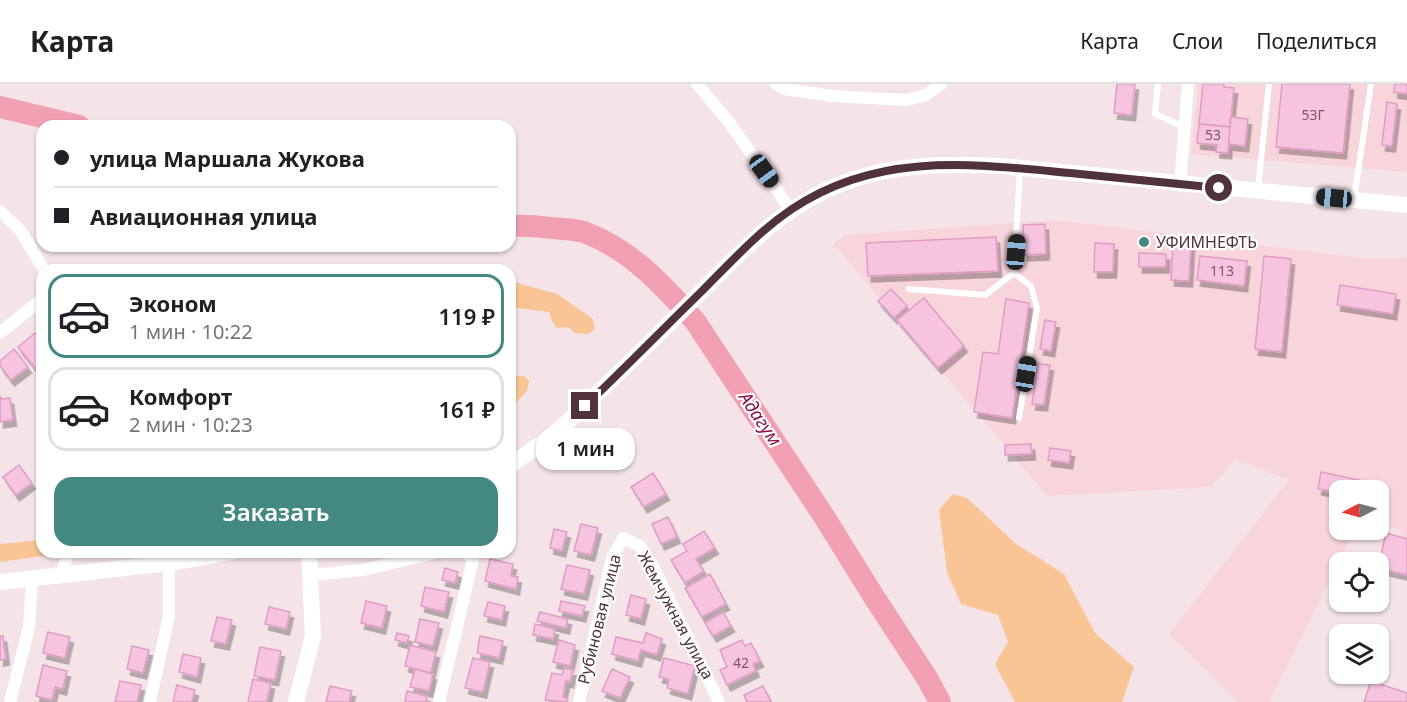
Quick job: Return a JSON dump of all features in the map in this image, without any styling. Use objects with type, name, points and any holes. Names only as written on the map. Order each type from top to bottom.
[{"type":"main road","points":[[516,461],[544,442],[612,381],[759,234],[811,197],[842,183],[872,174],[910,166],[956,164],[1020,168],[1407,205]]},
{"type":"main road","points":[[0,582],[197,558]]},
{"type":"main road","points":[[296,702],[313,636],[310,558]]},
{"type":"street","points":[[697,84],[728,121],[791,210]]},
{"type":"street","points":[[776,84],[784,89],[833,96],[906,100],[926,95],[941,84]]},
{"type":"street","points":[[1180,184],[1188,84]]},
{"type":"street","points":[[0,211],[20,230],[40,264]]},
{"type":"street","points":[[0,333],[36,304]]},
{"type":"street","name":"Рубиновая улица","points":[[579,702],[612,558],[623,538]]},
{"type":"street","name":"Жемчужная улица","points":[[623,538],[640,546],[654,568],[719,702]]},
{"type":"street","points":[[62,574],[66,558]]},
{"type":"street","points":[[311,575],[363,570],[414,558]]},
{"type":"street","points":[[439,702],[470,558]]},
{"type":"street","points":[[150,702],[169,616],[169,563]]},
{"type":"street","points":[[10,702],[29,627],[32,578]]},
{"type":"lane","points":[[1158,84],[1155,114],[1185,127]]},
{"type":"lane","points":[[1258,192],[1269,84]]},
{"type":"lane","points":[[1354,200],[1371,84]]},
{"type":"lane","points":[[909,289],[985,296],[1014,273],[1020,168]]},
{"type":"lane","points":[[1014,273],[1031,286],[1037,308],[1019,418]]},
{"type":"shaded area","points":[[1198,84],[1407,84],[1407,172],[1191,154]]},
{"type":"shaded area","points":[[1056,220],[1370,259],[1407,258],[1407,571],[1395,569],[1401,530],[1389,526],[1389,480],[1329,480],[1329,540],[1350,540],[1344,552],[1329,552],[1329,582],[1269,702],[1238,702],[1169,634],[1289,480],[1235,459],[1211,487],[1047,496],[839,250],[832,246],[845,235]]},
{"type":"shaded area","points":[[516,283],[557,294],[593,319],[595,329],[588,334],[575,333],[568,327],[557,328],[549,312],[516,308]]},
{"type":"shaded area","points":[[524,376],[529,381],[527,391],[516,403],[516,377]]},
{"type":"shaded area","points":[[953,494],[967,498],[1015,543],[1064,574],[1095,633],[1134,667],[1122,702],[1015,702],[995,664],[1008,642],[998,615],[961,604],[947,572],[939,510]]},
{"type":"shaded area","points":[[36,541],[36,557],[0,562],[0,544]]},
{"type":"building","points":[[1117,84],[1135,84],[1132,115],[1114,113]]},
{"type":"building","points":[[1203,84],[1224,84],[1224,87],[1234,88],[1230,127],[1199,124]]},
{"type":"building","points":[[1282,84],[1350,84],[1343,153],[1276,147]]},
{"type":"building","points":[[1395,84],[1407,84],[1407,94],[1394,92]]},
{"type":"building","points":[[1387,102],[1397,104],[1392,146],[1382,145]]},
{"type":"building","points":[[1231,117],[1248,119],[1245,146],[1228,144]]},
{"type":"building","points":[[1199,124],[1230,127],[1228,153],[1216,152],[1217,145],[1197,143]]},
{"type":"building","points":[[1045,224],[1046,254],[1024,255],[1023,225]]},
{"type":"building","points":[[996,237],[998,271],[868,276],[866,243]]},
{"type":"building","points":[[1095,243],[1114,244],[1113,272],[1094,272]]},
{"type":"building","points":[[1173,244],[1191,245],[1189,281],[1171,280]]},
{"type":"building","points":[[1139,253],[1166,254],[1166,267],[1139,267]]},
{"type":"building","points":[[1200,256],[1247,261],[1244,286],[1197,280]]},
{"type":"building","points":[[1264,256],[1291,259],[1282,352],[1255,349]]},
{"type":"building","points":[[1340,285],[1396,294],[1393,314],[1337,305]]},
{"type":"building","points":[[891,289],[907,306],[894,318],[878,301]]},
{"type":"building","points":[[924,298],[964,346],[938,368],[897,320]]},
{"type":"building","points":[[1006,299],[1029,303],[1012,418],[974,412],[983,352],[998,354]]},
{"type":"building","points":[[1045,320],[1056,322],[1051,351],[1040,349]]},
{"type":"building","points":[[36,334],[35,368],[18,347]]},
{"type":"building","points":[[14,349],[28,367],[11,380],[0,366],[0,361]]},
{"type":"building","points":[[1038,364],[1050,365],[1044,405],[1032,404]]},
{"type":"building","points":[[0,396],[1,399],[10,398],[13,420],[0,422]]},
{"type":"building","points":[[1031,444],[1032,454],[1005,455],[1005,445]]},
{"type":"building","points":[[1050,448],[1071,451],[1069,463],[1048,460]]},
{"type":"building","points":[[19,465],[32,483],[16,495],[3,477]]},
{"type":"building","points":[[1321,472],[1359,480],[1329,480],[1329,491],[1318,489]]},
{"type":"building","points":[[653,473],[666,494],[644,507],[631,487]]},
{"type":"building","points":[[668,517],[677,537],[661,544],[652,524]]},
{"type":"building","points":[[581,524],[598,528],[591,555],[574,551]]},
{"type":"building","points":[[554,529],[567,532],[562,551],[550,548]]},
{"type":"building","points":[[704,531],[715,548],[696,559],[704,571],[685,583],[671,560],[687,551],[683,544]]},
{"type":"building","points":[[1389,534],[1407,539],[1407,575],[1389,571],[1389,552],[1382,552],[1384,540],[1389,540]]},
{"type":"building","points":[[490,559],[513,564],[511,576],[518,577],[516,589],[485,581]]},
{"type":"building","points":[[567,565],[590,570],[584,594],[561,589]]},
{"type":"building","points":[[445,568],[458,572],[455,583],[442,580]]},
{"type":"building","points":[[710,574],[726,604],[702,617],[685,588]]},
{"type":"building","points":[[425,587],[449,592],[444,612],[421,606]]},
{"type":"building","points":[[631,595],[646,599],[641,619],[626,615]]},
{"type":"building","points":[[366,601],[387,606],[382,628],[361,623]]},
{"type":"building","points":[[561,601],[585,606],[582,616],[559,611]]},
{"type":"building","points":[[488,602],[505,606],[502,620],[484,616]]},
{"type":"building","points":[[269,607],[290,612],[286,629],[265,624]]},
{"type":"building","points":[[540,612],[568,619],[566,628],[537,621]]},
{"type":"building","points":[[723,612],[731,626],[713,636],[705,623]]},
{"type":"building","points":[[217,617],[232,620],[226,644],[211,641]]},
{"type":"building","points":[[420,619],[439,623],[433,646],[415,642]]},
{"type":"building","points":[[535,624],[555,629],[553,639],[533,635]]},
{"type":"building","points":[[48,632],[70,637],[65,658],[43,653]]},
{"type":"building","points":[[397,633],[409,636],[407,643],[395,640]]},
{"type":"building","points":[[646,633],[662,639],[657,655],[641,650],[638,661],[612,654],[616,637],[643,643]]},
{"type":"building","points":[[0,636],[3,636],[6,659],[0,660]]},
{"type":"building","points":[[480,636],[503,641],[499,658],[477,653]]},
{"type":"building","points":[[559,640],[575,645],[570,666],[553,662]]},
{"type":"building","points":[[742,640],[745,646],[751,643],[760,661],[753,664],[756,671],[727,685],[720,670],[727,667],[720,650]]},
{"type":"building","points":[[410,645],[436,652],[431,673],[405,666]]},
{"type":"building","points":[[132,646],[149,650],[143,673],[127,669]]},
{"type":"building","points":[[260,647],[281,651],[275,680],[254,676]]},
{"type":"building","points":[[183,654],[201,658],[197,677],[179,672]]},
{"type":"building","points":[[473,658],[490,662],[483,692],[465,688]]},
{"type":"building","points":[[664,658],[695,666],[688,694],[667,688],[669,679],[659,677]]},
{"type":"building","points":[[43,665],[67,671],[63,689],[55,687],[52,700],[36,696]]},
{"type":"building","points":[[564,668],[573,670],[570,682],[566,681],[563,697],[567,698],[566,702],[545,700],[552,673],[562,675]]},
{"type":"building","points":[[415,669],[433,674],[429,691],[410,687]]},
{"type":"building","points":[[612,669],[630,677],[620,698],[602,691]]},
{"type":"building","points":[[253,679],[271,683],[267,702],[248,702]]},
{"type":"building","points":[[120,681],[141,685],[137,702],[115,702]]},
{"type":"building","points":[[1370,684],[1380,684],[1407,693],[1407,702],[1364,702]]},
{"type":"building","points":[[177,685],[195,690],[192,702],[173,702]]},
{"type":"building","points":[[330,686],[352,691],[349,702],[326,702]]},
{"type":"building","points":[[763,686],[771,702],[747,702],[744,695]]},
{"type":"building","points":[[407,691],[427,696],[426,702],[405,702]]},
{"type":"waterway","name":"Адагум","points":[[0,107],[54,120]]},
{"type":"waterway","name":"Адагум","points":[[516,226],[576,230],[601,239],[645,269],[695,321],[825,518],[940,702]]},
{"type":"place","name":"УФИМНЕФТЬ","points":[[1144,242]]},
{"type":"route","points":[[585,406],[759,234],[811,197],[842,183],[910,166],[956,164],[1010,167],[1219,188]]}]
